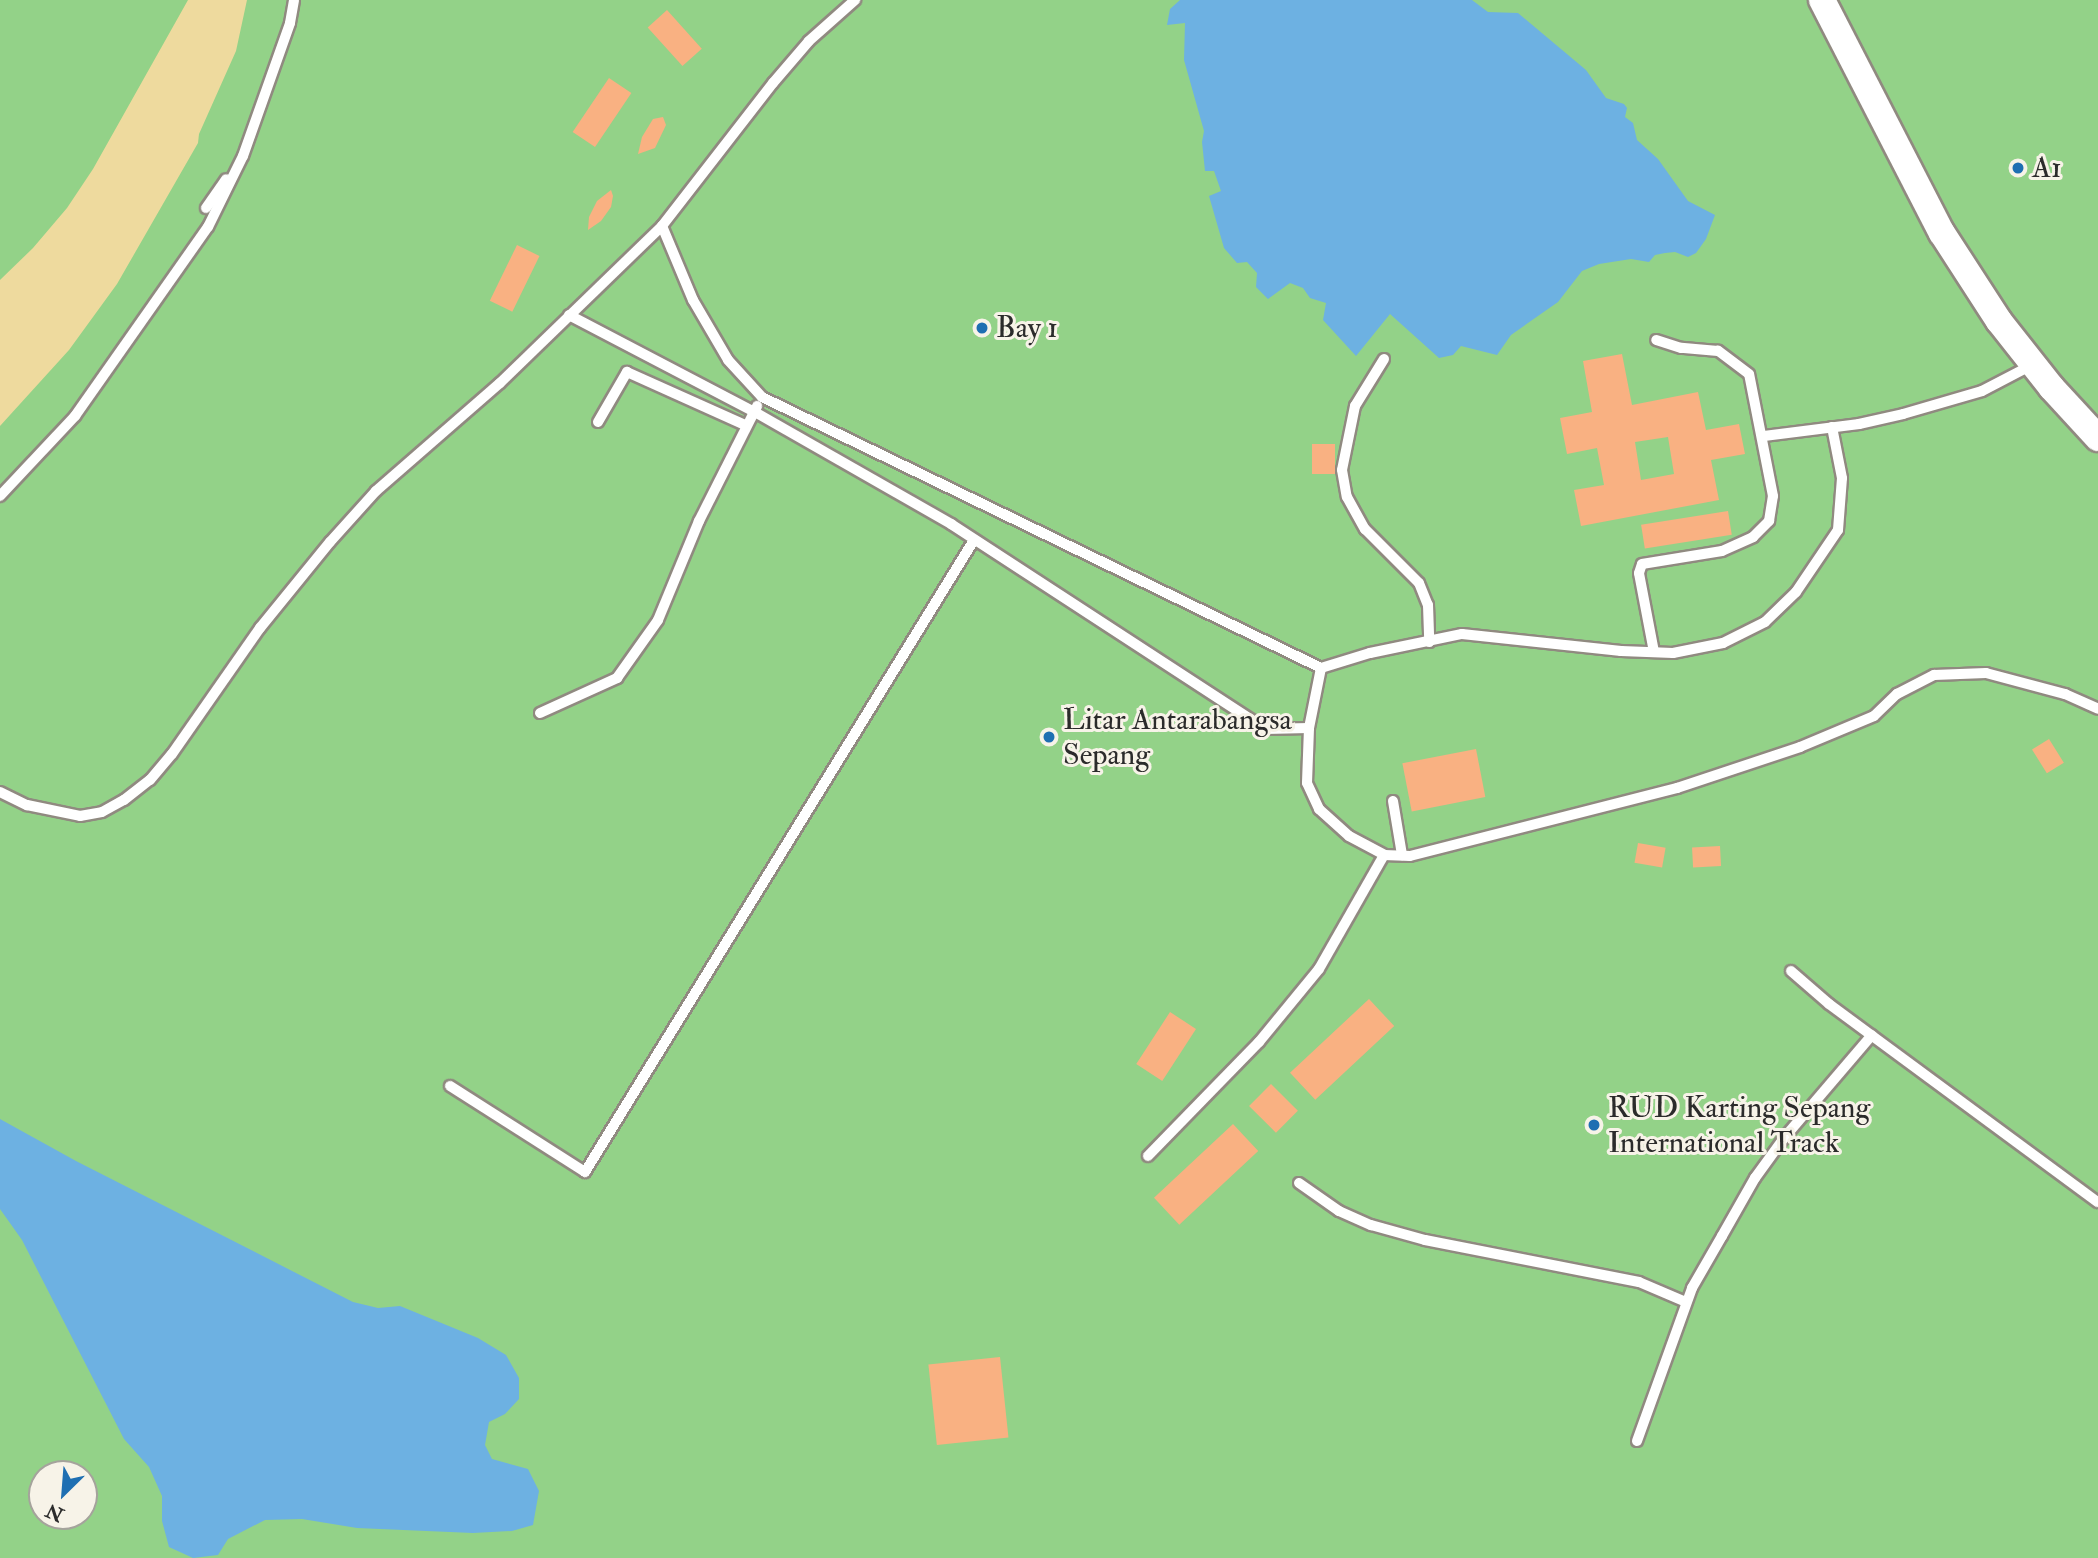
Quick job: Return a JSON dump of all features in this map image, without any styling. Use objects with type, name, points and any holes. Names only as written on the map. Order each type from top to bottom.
[{"type":"street","points":[[1822,0],[1942,233],[1999,321],[2098,438]]},
{"type":"lane","points":[[0,496],[83,405],[208,227],[243,156],[290,23],[294,0]]},
{"type":"lane","points":[[0,792],[27,804],[80,817],[102,812],[124,800],[150,780],[172,754],[260,628],[376,491],[445,432],[662,226],[773,83],[809,41],[855,0]]},
{"type":"lane","points":[[206,208],[243,156]]},
{"type":"lane","points":[[662,226],[693,300],[721,348],[762,397],[1321,668],[1370,653],[1462,634],[1673,653],[1723,643],[1765,622],[1796,592],[1838,530],[1842,478],[1832,428]]},
{"type":"lane","points":[[569,315],[753,411],[974,540],[1265,729],[1309,728]]},
{"type":"lane","points":[[1654,652],[1639,573],[1642,564],[1722,551],[1753,537],[1769,521],[1773,496],[1764,436],[1749,374],[1718,351],[1681,348],[1656,340]]},
{"type":"lane","points":[[1384,359],[1355,406],[1342,470],[1347,497],[1365,529],[1419,583],[1428,605],[1429,642]]},
{"type":"lane","points":[[1764,436],[1832,428],[1903,414],[1982,391],[2033,364]]},
{"type":"lane","points":[[598,422],[627,372],[745,425]]},
{"type":"lane","points":[[540,713],[617,678],[658,620],[699,521],[745,425],[762,397]]},
{"type":"lane","points":[[450,1086],[585,1172],[974,540]]},
{"type":"lane","points":[[1321,668],[1309,728],[1306,763],[1313,799],[1349,836],[1384,855],[1410,856],[1714,776],[1800,747],[1874,716],[1897,694],[1934,675],[1986,673],[2066,694],[2098,709]]},
{"type":"lane","points":[[1393,801],[1402,855]]},
{"type":"lane","points":[[1148,1156],[1259,1042],[1319,969],[1384,855]]},
{"type":"lane","points":[[1791,971],[1872,1035],[2098,1202]]},
{"type":"lane","points":[[1637,1441],[1686,1302],[1755,1178],[1784,1138],[1872,1035]]},
{"type":"lane","points":[[1299,1183],[1339,1211],[1371,1225],[1425,1240],[1639,1282],[1686,1302]]},
{"type":"green space","name":"Litar Antarabangsa Sepang","points":[[0,0],[2098,0],[2098,1558],[0,1558]]},
{"type":"sand","points":[[188,0],[247,0],[236,51],[199,134],[198,143],[117,284],[69,350],[0,426],[0,280],[33,248],[67,208],[93,169]]},
{"type":"water","points":[[1180,0],[1472,0],[1488,12],[1518,13],[1586,70],[1606,98],[1624,104],[1627,108],[1625,117],[1633,123],[1637,140],[1658,159],[1688,201],[1715,215],[1706,239],[1696,253],[1688,257],[1675,252],[1665,253],[1655,255],[1649,262],[1631,259],[1599,264],[1582,271],[1558,302],[1511,335],[1497,355],[1461,346],[1453,355],[1439,358],[1390,314],[1356,356],[1323,320],[1326,303],[1310,298],[1303,288],[1290,283],[1268,299],[1256,287],[1257,273],[1247,262],[1237,263],[1224,248],[1209,196],[1221,191],[1214,171],[1205,171],[1202,142],[1204,131],[1184,60],[1185,23],[1167,25],[1170,9]]},
{"type":"water","points":[[0,1119],[76,1161],[353,1302],[378,1308],[400,1306],[478,1338],[506,1355],[519,1378],[519,1399],[505,1414],[489,1422],[485,1445],[492,1459],[528,1469],[539,1491],[533,1525],[512,1531],[473,1533],[357,1528],[302,1519],[265,1520],[228,1539],[218,1555],[193,1558],[169,1547],[162,1521],[162,1496],[149,1467],[124,1439],[22,1240],[0,1209]]},
{"type":"building","points":[[667,10],[702,49],[682,66],[648,27]]},
{"type":"building","points":[[609,78],[631,93],[595,147],[573,132]]},
{"type":"building","points":[[663,117],[666,125],[655,148],[638,154],[642,137],[653,119]]},
{"type":"building","points":[[611,190],[611,207],[601,221],[588,230],[589,217],[597,201]]},
{"type":"building","points":[[517,245],[539,256],[512,312],[490,301]]},
{"type":"building","points":[[1622,354],[1632,405],[1698,392],[1706,430],[1739,424],[1745,454],[1711,460],[1719,500],[1581,526],[1574,490],[1604,485],[1597,448],[1567,454],[1560,418],[1592,412],[1583,361]],"holes":[[[1668,437],[1674,474],[1641,480],[1635,442]]]},
{"type":"building","points":[[1312,444],[1335,444],[1335,474],[1312,474]]},
{"type":"building","points":[[1728,511],[1732,535],[1645,548],[1641,525]]},
{"type":"building","points":[[2049,739],[2064,763],[2047,773],[2032,750]]},
{"type":"building","points":[[1476,749],[1485,797],[1412,811],[1402,763]]},
{"type":"building","points":[[1638,843],[1666,848],[1662,868],[1635,863]]},
{"type":"building","points":[[1720,846],[1721,866],[1693,867],[1692,847]]},
{"type":"building","points":[[1369,999],[1394,1026],[1315,1100],[1290,1073]]},
{"type":"building","points":[[1170,1012],[1196,1029],[1162,1081],[1136,1064]]},
{"type":"building","points":[[1271,1084],[1298,1111],[1276,1133],[1249,1106]]},
{"type":"building","points":[[1233,1124],[1258,1151],[1179,1225],[1154,1198]]},
{"type":"building","points":[[1000,1357],[1008,1438],[937,1445],[928,1365]]},
{"type":"place","name":"A1","points":[[2018,168]]},
{"type":"place","name":"Bay 1","points":[[982,328]]},
{"type":"place","name":"Litar Antarabangsa Sepang","points":[[1049,737]]},
{"type":"place","name":"RUD Karting Sepang International Track","points":[[1594,1125]]}]
